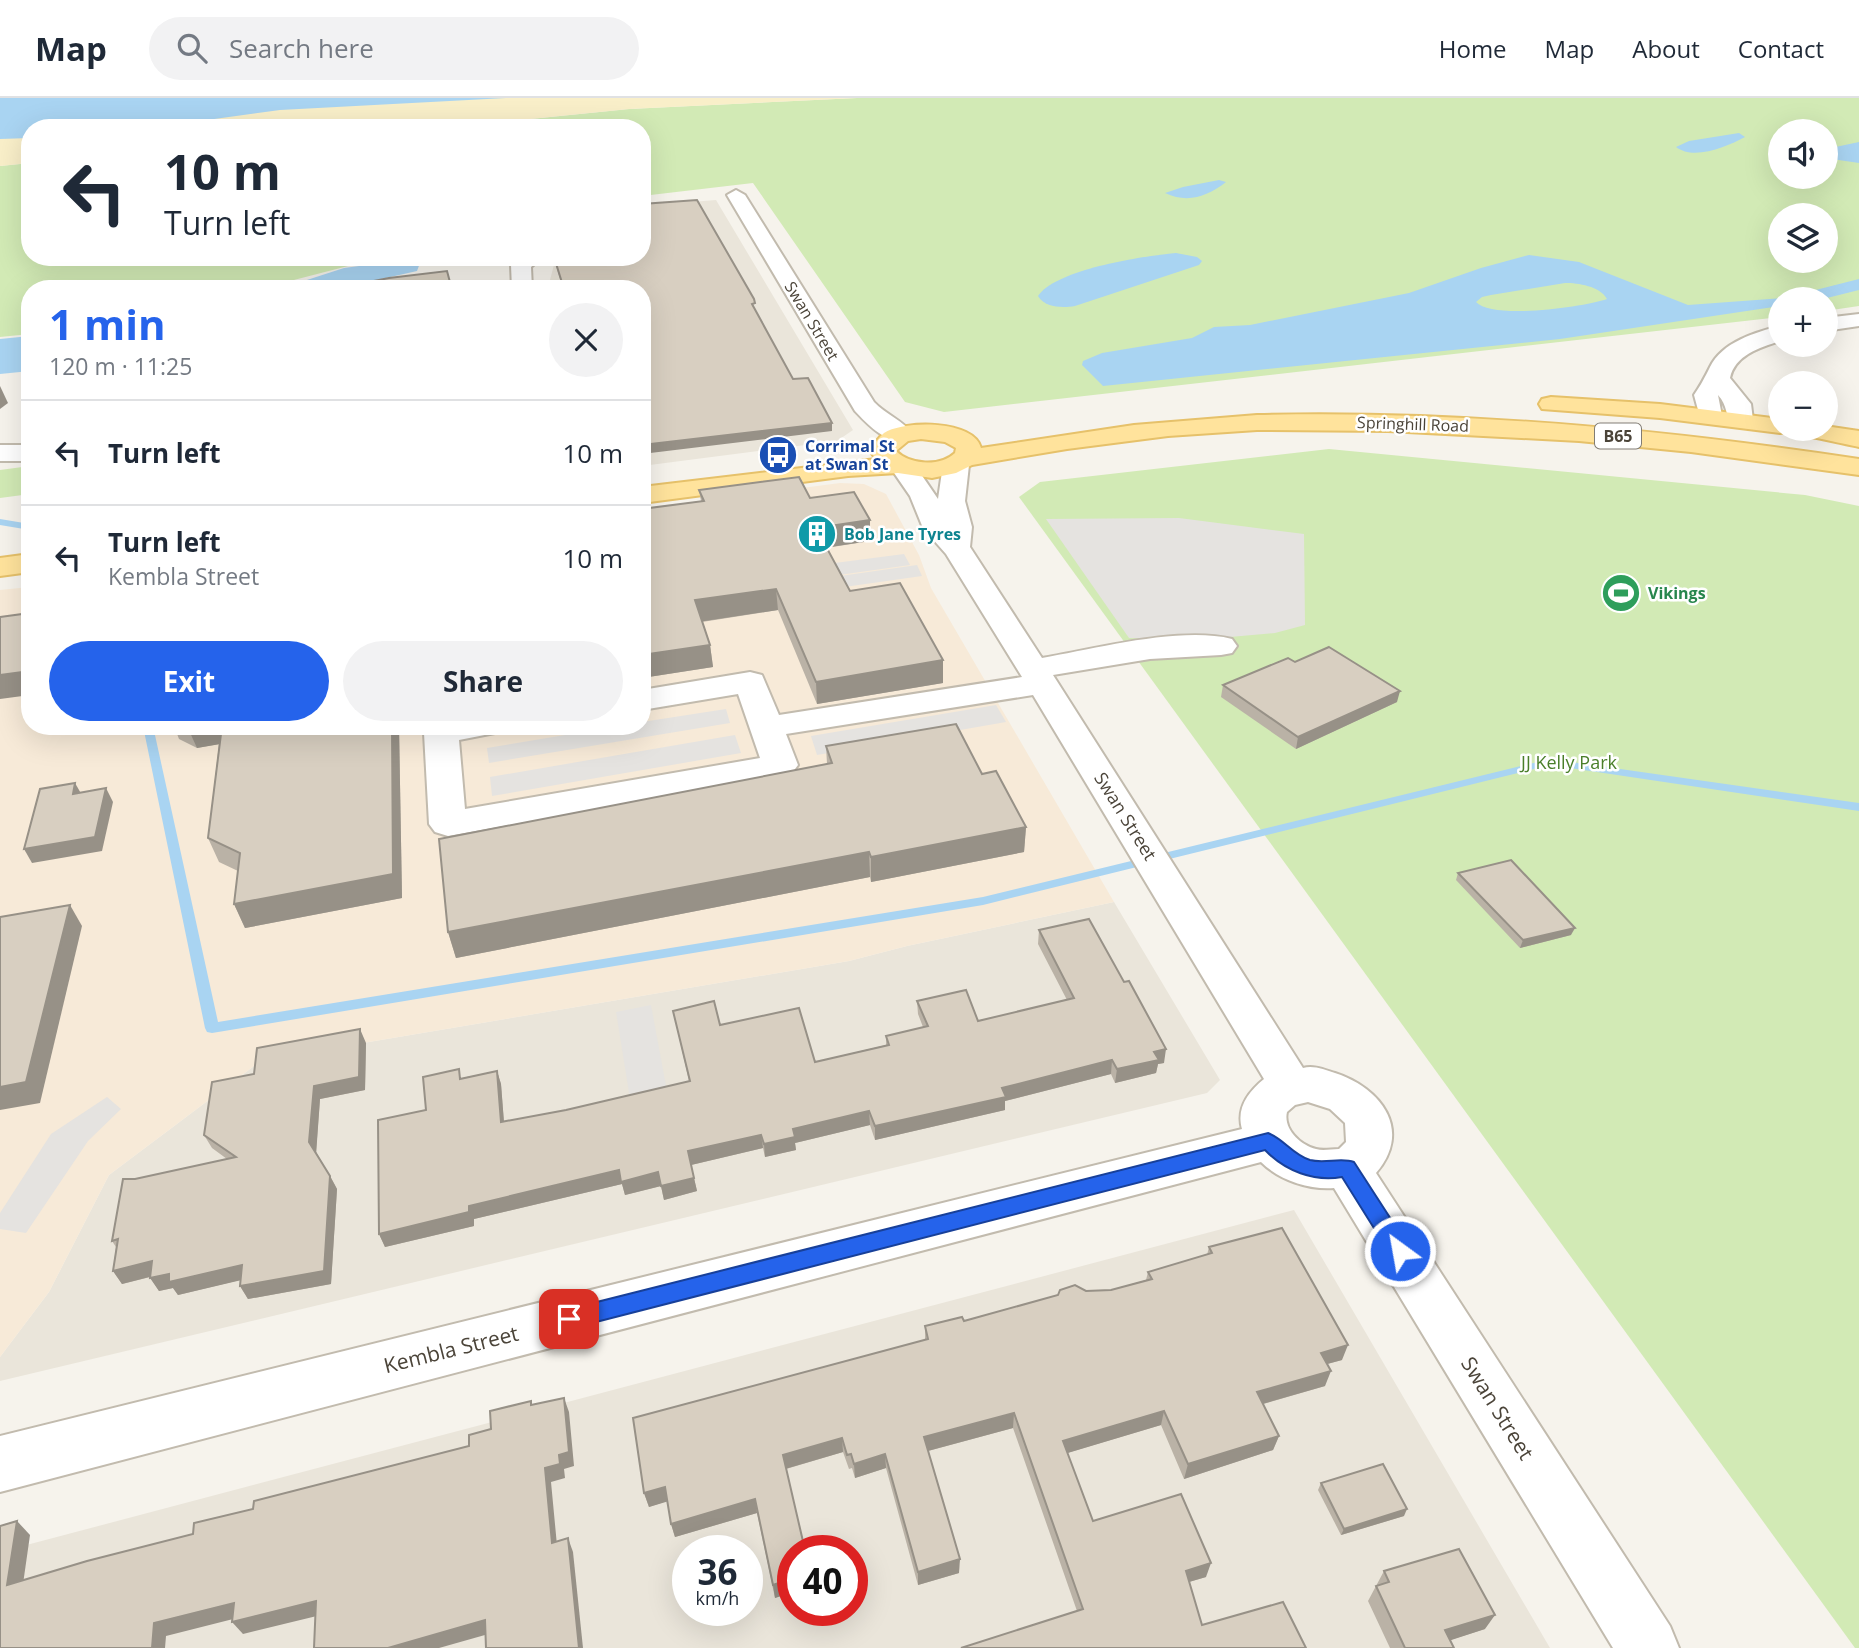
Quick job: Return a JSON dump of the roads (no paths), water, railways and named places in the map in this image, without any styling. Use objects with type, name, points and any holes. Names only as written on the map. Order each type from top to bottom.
[{"type":"main road","name":"Springhill Road","points":[[952,435],[1195,409],[1360,399]]},
{"type":"main road","name":"B65","points":[[1528,402],[1768,425]]},
{"type":"main road","points":[[1447,425],[1521,421],[1681,428],[1725,420],[1773,440],[1859,454]]},
{"type":"main road","name":"Springhill Road","points":[[961,462],[1085,439],[1222,424],[1295,421],[1447,425],[1639,438],[1859,467]]},
{"type":"main road","name":"B65","points":[[651,494],[848,468],[896,453],[921,431],[952,435]]},
{"type":"main road","points":[[952,435],[969,445],[970,452],[961,462]]},
{"type":"main road","points":[[1838,436],[1859,439]]},
{"type":"main road","name":"B65","points":[[651,480],[798,461],[896,453],[930,470],[961,462]]},
{"type":"main road","points":[[0,567],[21,565]]},
{"type":"street","name":"Swan Street","points":[[736,195],[864,406],[876,419],[923,496],[937,528],[957,549],[1171,888],[1291,1086]]},
{"type":"street","points":[[1838,323],[1859,320]]},
{"type":"street","points":[[1725,420],[1706,395],[1718,379],[1721,367],[1740,348],[1768,338]]},
{"type":"street","points":[[0,453],[21,453]]},
{"type":"street","name":"Swan Street","points":[[957,549],[958,527],[951,501],[961,462]]},
{"type":"street","points":[[768,727],[1038,677],[1145,649],[1184,645],[1221,646]]},
{"type":"street","points":[[441,735],[448,824],[780,765],[750,682],[651,698]]},
{"type":"street","points":[[1308,1084],[1335,1091],[1357,1106],[1367,1119],[1371,1134],[1369,1147],[1361,1159],[1347,1168],[1331,1171],[1296,1163],[1281,1154],[1268,1141],[1262,1128],[1262,1113],[1267,1101],[1277,1092],[1291,1086],[1308,1084]]},
{"type":"street","name":"Kembla Street","points":[[0,1464],[1268,1141]]},
{"type":"street","name":"Swan Street","points":[[1347,1168],[1648,1648]]},
{"type":"water","points":[[0,98],[506,98],[280,110],[214,119],[21,119],[21,138],[0,139]]},
{"type":"water","points":[[1739,133],[1745,137],[1711,151],[1692,153],[1676,147],[1689,141]]},
{"type":"water","points":[[1859,142],[1859,163],[1838,160],[1838,146]]},
{"type":"water","points":[[1219,180],[1226,182],[1197,197],[1182,198],[1165,193],[1183,187]]},
{"type":"water","points":[[1176,253],[1197,257],[1202,261],[1199,265],[1075,306],[1050,305],[1038,296],[1063,278],[1081,271],[1143,257]]},
{"type":"water","points":[[1529,255],[1579,262],[1688,305],[1768,299],[1768,308],[1560,339],[1103,386],[1082,365],[1083,361],[1102,353],[1192,338],[1214,327],[1250,325],[1409,293]],"holes":[[[1565,283],[1594,288],[1607,299],[1560,308],[1518,311],[1485,307],[1476,302],[1491,295]]]},
{"type":"water","points":[[419,266],[417,271],[377,280],[307,280],[344,268]]},
{"type":"water","points":[[1859,279],[1859,290],[1838,295],[1838,287],[1827,287]]},
{"type":"water","points":[[21,337],[21,372],[0,374],[0,339]]},
{"type":"waterway","points":[[0,522],[21,526]]},
{"type":"waterway","points":[[150,735],[212,1028],[983,901],[1550,762],[1859,807]]},
{"type":"place","name":"Corrimal St at Swan St","points":[[778,455]]},
{"type":"place","name":"Bob Jane Tyres","points":[[817,534]]},
{"type":"place","name":"Vikings","points":[[1621,593]]},
{"type":"park label","name":"JJ Kelly Park","points":[[1569,762]]}]
